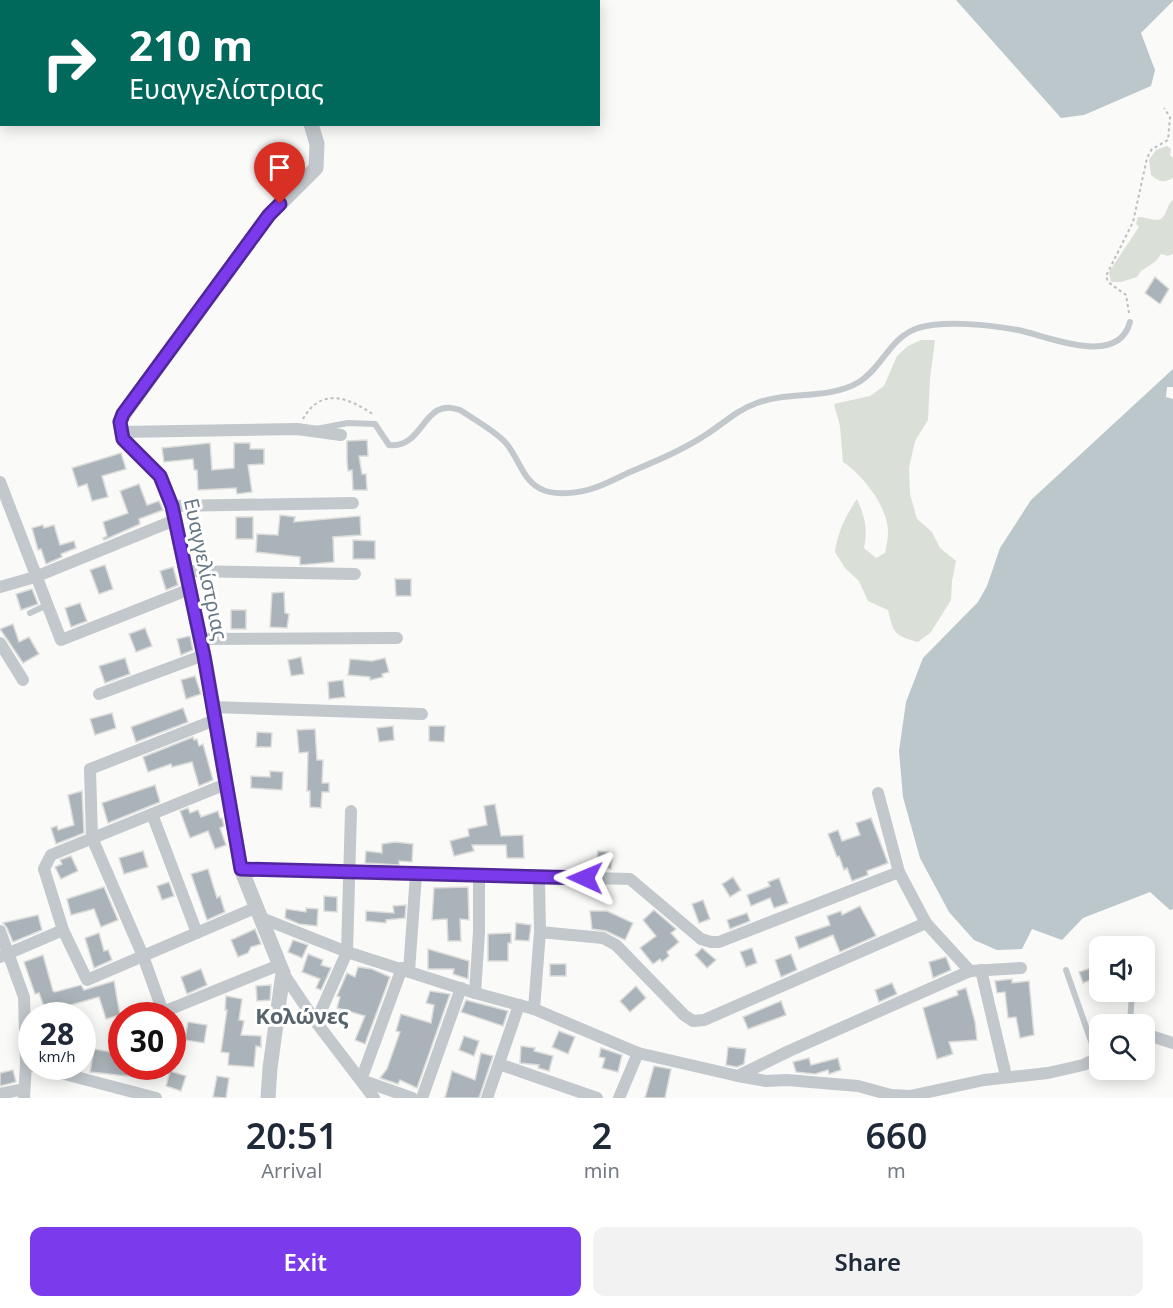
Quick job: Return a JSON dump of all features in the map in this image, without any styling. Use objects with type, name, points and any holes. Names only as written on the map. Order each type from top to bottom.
[{"type":"street","points":[[312,126],[317,144],[315,168],[269,215],[123,414],[120,432],[297,429],[341,435]]},
{"type":"street","name":"Ευαγγελίστριας","points":[[120,432],[126,444],[151,465],[160,476],[173,513],[204,656],[241,869],[281,969]]},
{"type":"street","points":[[0,482],[35,577],[62,640],[190,589]]},
{"type":"street","points":[[0,587],[35,577],[173,513],[353,503]]},
{"type":"street","points":[[186,571],[355,574]]},
{"type":"street","points":[[200,639],[397,639]]},
{"type":"street","points":[[0,643],[22,680]]},
{"type":"street","points":[[99,694],[204,656]]},
{"type":"street","points":[[281,969],[163,1012],[143,956],[92,838],[90,769],[214,714],[422,714]]},
{"type":"street","points":[[225,784],[51,855],[46,861],[44,869],[63,930],[87,980],[197,933],[257,913],[347,952],[475,993],[534,1009],[638,1053],[738,1076],[766,1081],[858,1086],[891,1095],[910,1096],[1006,1076],[1048,1073],[1089,1062]]},
{"type":"street","points":[[878,792],[899,872],[926,923],[976,970],[1006,1076]]},
{"type":"street","points":[[316,1022],[347,952],[351,811]]},
{"type":"street","points":[[152,814],[197,933]]},
{"type":"street","points":[[241,869],[630,879],[701,939],[711,942],[719,942],[899,872]]},
{"type":"street","points":[[361,1080],[406,970],[416,874]]},
{"type":"street","points":[[475,993],[479,932],[478,876]]},
{"type":"street","points":[[534,1009],[540,933],[539,878]]},
{"type":"street","points":[[540,933],[603,938],[616,945],[684,1015],[693,1021],[704,1020],[926,923]]},
{"type":"street","points":[[4,956],[63,930]]},
{"type":"street","points":[[0,931],[4,956],[25,1002]]},
{"type":"street","points":[[738,1076],[789,1051],[976,970],[1020,968]]},
{"type":"street","points":[[281,969],[316,1022],[374,1098]]},
{"type":"street","points":[[268,1098],[281,969]]},
{"type":"street","points":[[422,1098],[461,988]]},
{"type":"street","points":[[487,1098],[519,1005]]},
{"type":"street","points":[[1155,1037],[1173,1043]]},
{"type":"street","points":[[619,1098],[638,1053]]},
{"type":"street","points":[[499,1064],[597,1098]]},
{"type":"street","points":[[86,1080],[156,1098]]},
{"type":"street","points":[[361,1080],[412,1098]]},
{"type":"street","points":[[0,1095],[24,1093]]},
{"type":"lane","points":[[311,431],[348,423],[375,424],[389,445],[398,446],[407,443],[429,417],[440,408],[453,407],[504,441],[528,479],[539,488],[552,493],[570,493],[596,488],[674,453],[706,435],[748,406],[764,400],[837,390],[857,383],[870,373],[886,352],[900,339],[917,328],[975,325],[1020,330],[1050,341],[1102,346],[1117,342],[1127,334],[1130,322]]},
{"type":"lane","points":[[30,613],[47,605]]},
{"type":"lane","points":[[1066,970],[1089,1033]]},
{"type":"path","points":[[1130,322],[1126,295],[1108,282],[1106,276],[1133,222],[1147,158],[1152,149],[1168,140],[1170,117],[1164,108]]},
{"type":"path","points":[[297,429],[313,403],[325,398],[356,402],[374,415],[378,427]]},
{"type":"shaded area","points":[[956,0],[1173,1],[1141,33],[1155,70],[1151,86],[1084,115],[1061,118]]},
{"type":"shaded area","points":[[1167,146],[1171,149],[1170,155],[1173,158],[1173,178],[1162,181],[1151,175],[1149,160],[1156,150]]},
{"type":"shaded area","points":[[1173,200],[1173,254],[1168,256],[1161,254],[1137,277],[1121,282],[1111,282],[1109,272],[1139,227],[1136,224],[1138,217],[1160,219]]},
{"type":"shaded area","points":[[921,340],[935,340],[928,420],[915,441],[909,468],[910,494],[917,519],[932,532],[940,548],[956,561],[951,600],[931,632],[918,642],[904,638],[896,632],[888,610],[868,601],[859,581],[845,568],[835,552],[843,524],[857,499],[865,523],[864,548],[876,558],[885,553],[888,533],[884,513],[873,493],[859,475],[843,462],[840,426],[834,404],[870,396],[884,386],[897,356],[908,346]]},
{"type":"shaded area","points":[[1173,369],[1173,387],[1167,387],[1166,397],[1173,399],[1173,909],[1170,910],[1150,892],[1083,918],[1062,940],[1032,929],[1022,949],[997,950],[974,940],[949,912],[920,858],[903,797],[899,751],[906,702],[923,658],[978,602],[987,586],[1000,548],[1031,500]]},
{"type":"building","points":[[1155,277],[1169,289],[1160,304],[1145,293]]},
{"type":"building","points":[[367,440],[368,456],[359,456],[362,474],[366,474],[367,490],[353,490],[352,470],[348,471],[347,441]]},
{"type":"building","points":[[210,443],[212,470],[234,468],[234,443],[250,443],[250,449],[264,449],[264,464],[248,465],[252,492],[237,494],[236,488],[198,490],[197,470],[194,470],[193,459],[164,462],[162,448]]},
{"type":"building","points":[[121,453],[126,469],[102,476],[108,497],[92,501],[87,484],[78,487],[72,468]]},
{"type":"building","points":[[139,484],[147,505],[159,501],[163,510],[139,519],[140,524],[104,540],[103,538],[107,536],[103,522],[128,513],[120,491]]},
{"type":"building","points":[[280,515],[295,517],[294,522],[360,516],[361,535],[333,537],[334,562],[300,565],[300,557],[256,552],[257,534],[278,535]]},
{"type":"building","points":[[236,517],[253,517],[253,539],[236,539]]},
{"type":"building","points":[[43,525],[44,528],[54,525],[60,545],[74,541],[76,548],[46,564],[41,549],[38,550],[32,528]]},
{"type":"building","points":[[353,540],[375,541],[375,559],[353,559]]},
{"type":"building","points":[[105,565],[113,589],[99,594],[90,570]]},
{"type":"building","points":[[173,567],[178,585],[166,590],[160,571]]},
{"type":"building","points":[[395,579],[411,579],[411,596],[396,596]]},
{"type":"building","points":[[32,589],[38,604],[21,610],[16,594]]},
{"type":"building","points":[[284,592],[285,613],[289,614],[287,628],[270,627],[272,593]]},
{"type":"building","points":[[80,603],[87,621],[71,627],[65,608]]},
{"type":"building","points":[[231,610],[246,610],[246,629],[231,629]]},
{"type":"building","points":[[13,624],[19,642],[29,637],[39,654],[23,663],[0,629]]},
{"type":"building","points":[[145,628],[152,646],[136,652],[129,634]]},
{"type":"building","points":[[190,636],[193,650],[181,655],[177,639]]},
{"type":"building","points":[[301,657],[304,674],[291,676],[288,660]]},
{"type":"building","points":[[125,658],[130,674],[105,683],[99,666]]},
{"type":"building","points":[[385,658],[389,672],[382,674],[383,677],[370,680],[370,677],[348,675],[350,659],[372,661]]},
{"type":"building","points":[[195,676],[201,694],[186,699],[181,680]]},
{"type":"building","points":[[343,680],[345,697],[329,699],[328,682]]},
{"type":"building","points":[[183,708],[188,722],[136,742],[131,727]]},
{"type":"building","points":[[112,713],[116,728],[95,735],[90,719]]},
{"type":"building","points":[[393,726],[394,740],[379,742],[377,728]]},
{"type":"building","points":[[429,726],[445,726],[444,742],[429,741]]},
{"type":"building","points":[[315,729],[317,760],[323,760],[322,783],[329,783],[329,792],[322,792],[321,808],[310,807],[310,791],[307,791],[308,752],[299,753],[297,730]]},
{"type":"building","points":[[257,732],[272,733],[271,747],[256,747]]},
{"type":"building","points":[[193,737],[194,740],[197,739],[199,746],[203,744],[213,780],[199,786],[192,762],[172,767],[171,764],[148,772],[143,757]]},
{"type":"building","points":[[270,771],[283,772],[282,790],[251,788],[251,776],[270,777]]},
{"type":"building","points":[[155,785],[160,802],[108,823],[102,803]]},
{"type":"building","points":[[82,791],[84,833],[56,844],[51,828],[57,826],[58,830],[74,825],[68,795]]},
{"type":"building","points":[[495,804],[501,836],[523,835],[524,858],[507,858],[506,845],[472,845],[474,851],[454,856],[450,841],[469,836],[468,829],[487,825],[484,806]]},
{"type":"building","points":[[188,808],[190,813],[198,810],[201,817],[218,811],[224,826],[220,828],[226,845],[215,849],[208,831],[190,838],[180,811]]},
{"type":"building","points":[[871,818],[888,863],[867,871],[868,875],[852,881],[847,868],[844,870],[839,856],[837,857],[828,834],[838,830],[842,841],[860,835],[856,823]]},
{"type":"building","points":[[395,842],[413,844],[412,862],[399,861],[399,865],[365,863],[366,851],[382,853],[382,844]]},
{"type":"building","points":[[143,851],[148,867],[124,874],[119,858]]},
{"type":"building","points":[[598,851],[613,853],[611,869],[596,868]]},
{"type":"building","points":[[71,856],[78,871],[61,879],[55,867],[62,864],[60,860]]},
{"type":"building","points":[[208,869],[217,898],[220,896],[225,912],[207,920],[191,874]]},
{"type":"building","points":[[733,877],[741,890],[730,897],[722,884]]},
{"type":"building","points":[[779,878],[788,903],[774,908],[770,898],[751,906],[747,895],[770,886],[768,882]]},
{"type":"building","points":[[169,882],[174,896],[162,900],[157,886]]},
{"type":"building","points":[[104,887],[118,920],[101,927],[94,909],[71,915],[67,899]]},
{"type":"building","points":[[468,887],[469,920],[460,919],[461,941],[448,941],[447,919],[432,920],[434,888]]},
{"type":"building","points":[[324,896],[337,897],[337,912],[324,911]]},
{"type":"building","points":[[703,900],[710,919],[699,923],[692,904]]},
{"type":"building","points":[[406,905],[405,918],[386,920],[386,923],[366,921],[366,911],[394,913],[393,906]]},
{"type":"building","points":[[860,906],[876,936],[840,952],[833,935],[799,949],[795,937],[830,925],[827,916],[841,911],[842,915]]},
{"type":"building","points":[[306,908],[318,909],[317,926],[299,924],[285,918],[286,909],[306,912]]},
{"type":"building","points":[[654,910],[676,929],[671,933],[679,942],[667,952],[669,956],[662,962],[660,959],[653,964],[640,948],[656,936],[643,920]]},
{"type":"building","points":[[590,911],[607,911],[633,923],[625,940],[606,931],[592,929]]},
{"type":"building","points":[[747,913],[750,921],[730,929],[727,920]]},
{"type":"building","points":[[38,915],[42,930],[13,942],[3,923]]},
{"type":"building","points":[[516,923],[531,925],[529,941],[515,940]]},
{"type":"building","points":[[255,929],[261,944],[251,947],[248,953],[238,957],[231,940]]},
{"type":"building","points":[[99,933],[104,951],[108,950],[112,960],[94,968],[85,938]]},
{"type":"building","points":[[511,933],[511,943],[508,943],[508,961],[488,961],[488,934]]},
{"type":"building","points":[[293,940],[308,945],[302,958],[288,952]]},
{"type":"building","points":[[702,948],[716,960],[707,968],[695,955]]},
{"type":"building","points":[[752,948],[757,963],[746,967],[740,952]]},
{"type":"building","points":[[428,949],[469,961],[468,979],[453,974],[454,969],[428,969]]},
{"type":"building","points":[[308,954],[323,960],[321,965],[331,968],[321,990],[316,988],[320,979],[302,972]]},
{"type":"building","points":[[791,954],[797,970],[781,977],[775,960]]},
{"type":"building","points":[[43,955],[55,992],[81,985],[84,990],[114,981],[118,1002],[108,1002],[108,1018],[106,1019],[99,997],[81,1002],[42,1002],[39,993],[35,994],[24,962]]},
{"type":"building","points":[[946,957],[951,970],[933,978],[929,962]]},
{"type":"building","points":[[550,964],[566,964],[566,976],[550,976]]},
{"type":"building","points":[[358,967],[372,969],[390,977],[365,1044],[355,1040],[365,1016],[337,1008],[340,997],[337,996],[347,973],[355,977]]},
{"type":"building","points":[[201,969],[207,985],[187,994],[181,977]]},
{"type":"building","points":[[1089,969],[1089,981],[1083,983],[1079,972]]},
{"type":"building","points":[[1012,979],[1012,983],[1029,981],[1034,1035],[1020,1038],[1016,1017],[1008,1018],[1005,992],[997,993],[995,981]]},
{"type":"building","points":[[892,983],[897,994],[879,1002],[875,990]]},
{"type":"building","points":[[271,985],[270,1000],[257,1001],[256,986]]},
{"type":"building","points":[[636,986],[646,998],[630,1012],[620,1001]]},
{"type":"building","points":[[966,988],[977,1040],[949,1042],[953,1054],[937,1059],[923,1008],[958,995],[957,991]]},
{"type":"building","points":[[430,991],[450,994],[417,1088],[400,1080],[398,1084],[380,1078],[387,1069],[400,1032],[396,1031],[401,1014],[431,1023],[434,1005],[426,1003]]},
{"type":"building","points":[[226,996],[242,999],[239,1020],[244,1021],[241,1035],[261,1036],[261,1047],[256,1046],[254,1067],[228,1065],[229,1053],[221,1052],[227,1010],[225,1010]]},
{"type":"building","points":[[466,1000],[508,1011],[503,1026],[461,1012]]},
{"type":"building","points":[[781,1001],[786,1015],[748,1029],[743,1017]]},
{"type":"building","points":[[188,1022],[207,1025],[204,1043],[186,1040]]},
{"type":"building","points":[[559,1031],[575,1037],[568,1054],[552,1047]]},
{"type":"building","points":[[464,1036],[479,1041],[474,1056],[459,1050]]},
{"type":"building","points":[[521,1046],[535,1048],[534,1051],[553,1056],[549,1071],[538,1068],[539,1065],[520,1063]]},
{"type":"building","points":[[728,1047],[746,1049],[744,1064],[737,1067],[726,1065]]},
{"type":"building","points":[[601,1048],[622,1055],[618,1072],[602,1068],[605,1058],[599,1057]]},
{"type":"building","points":[[96,1049],[108,1052],[108,1074],[96,1073]]},
{"type":"building","points":[[481,1053],[493,1056],[479,1098],[445,1098],[452,1071],[475,1080]]},
{"type":"building","points":[[809,1058],[811,1065],[838,1058],[841,1070],[829,1074],[828,1070],[815,1074],[796,1072],[793,1062]]},
{"type":"building","points":[[654,1066],[671,1069],[665,1098],[645,1098]]},
{"type":"building","points":[[13,1070],[16,1082],[0,1086],[0,1073]]},
{"type":"building","points":[[217,1076],[229,1078],[226,1098],[213,1097]]},
{"type":"building","points":[[168,1080],[185,1080],[181,1091],[166,1086]]},
{"type":"district","name":"Κολώνες","points":[[302,1015]]},
{"type":"route","points":[[280,204],[269,215],[123,414],[120,422],[120,432],[126,444],[151,465],[160,476],[172,506],[204,656],[241,869],[585,878]]}]
